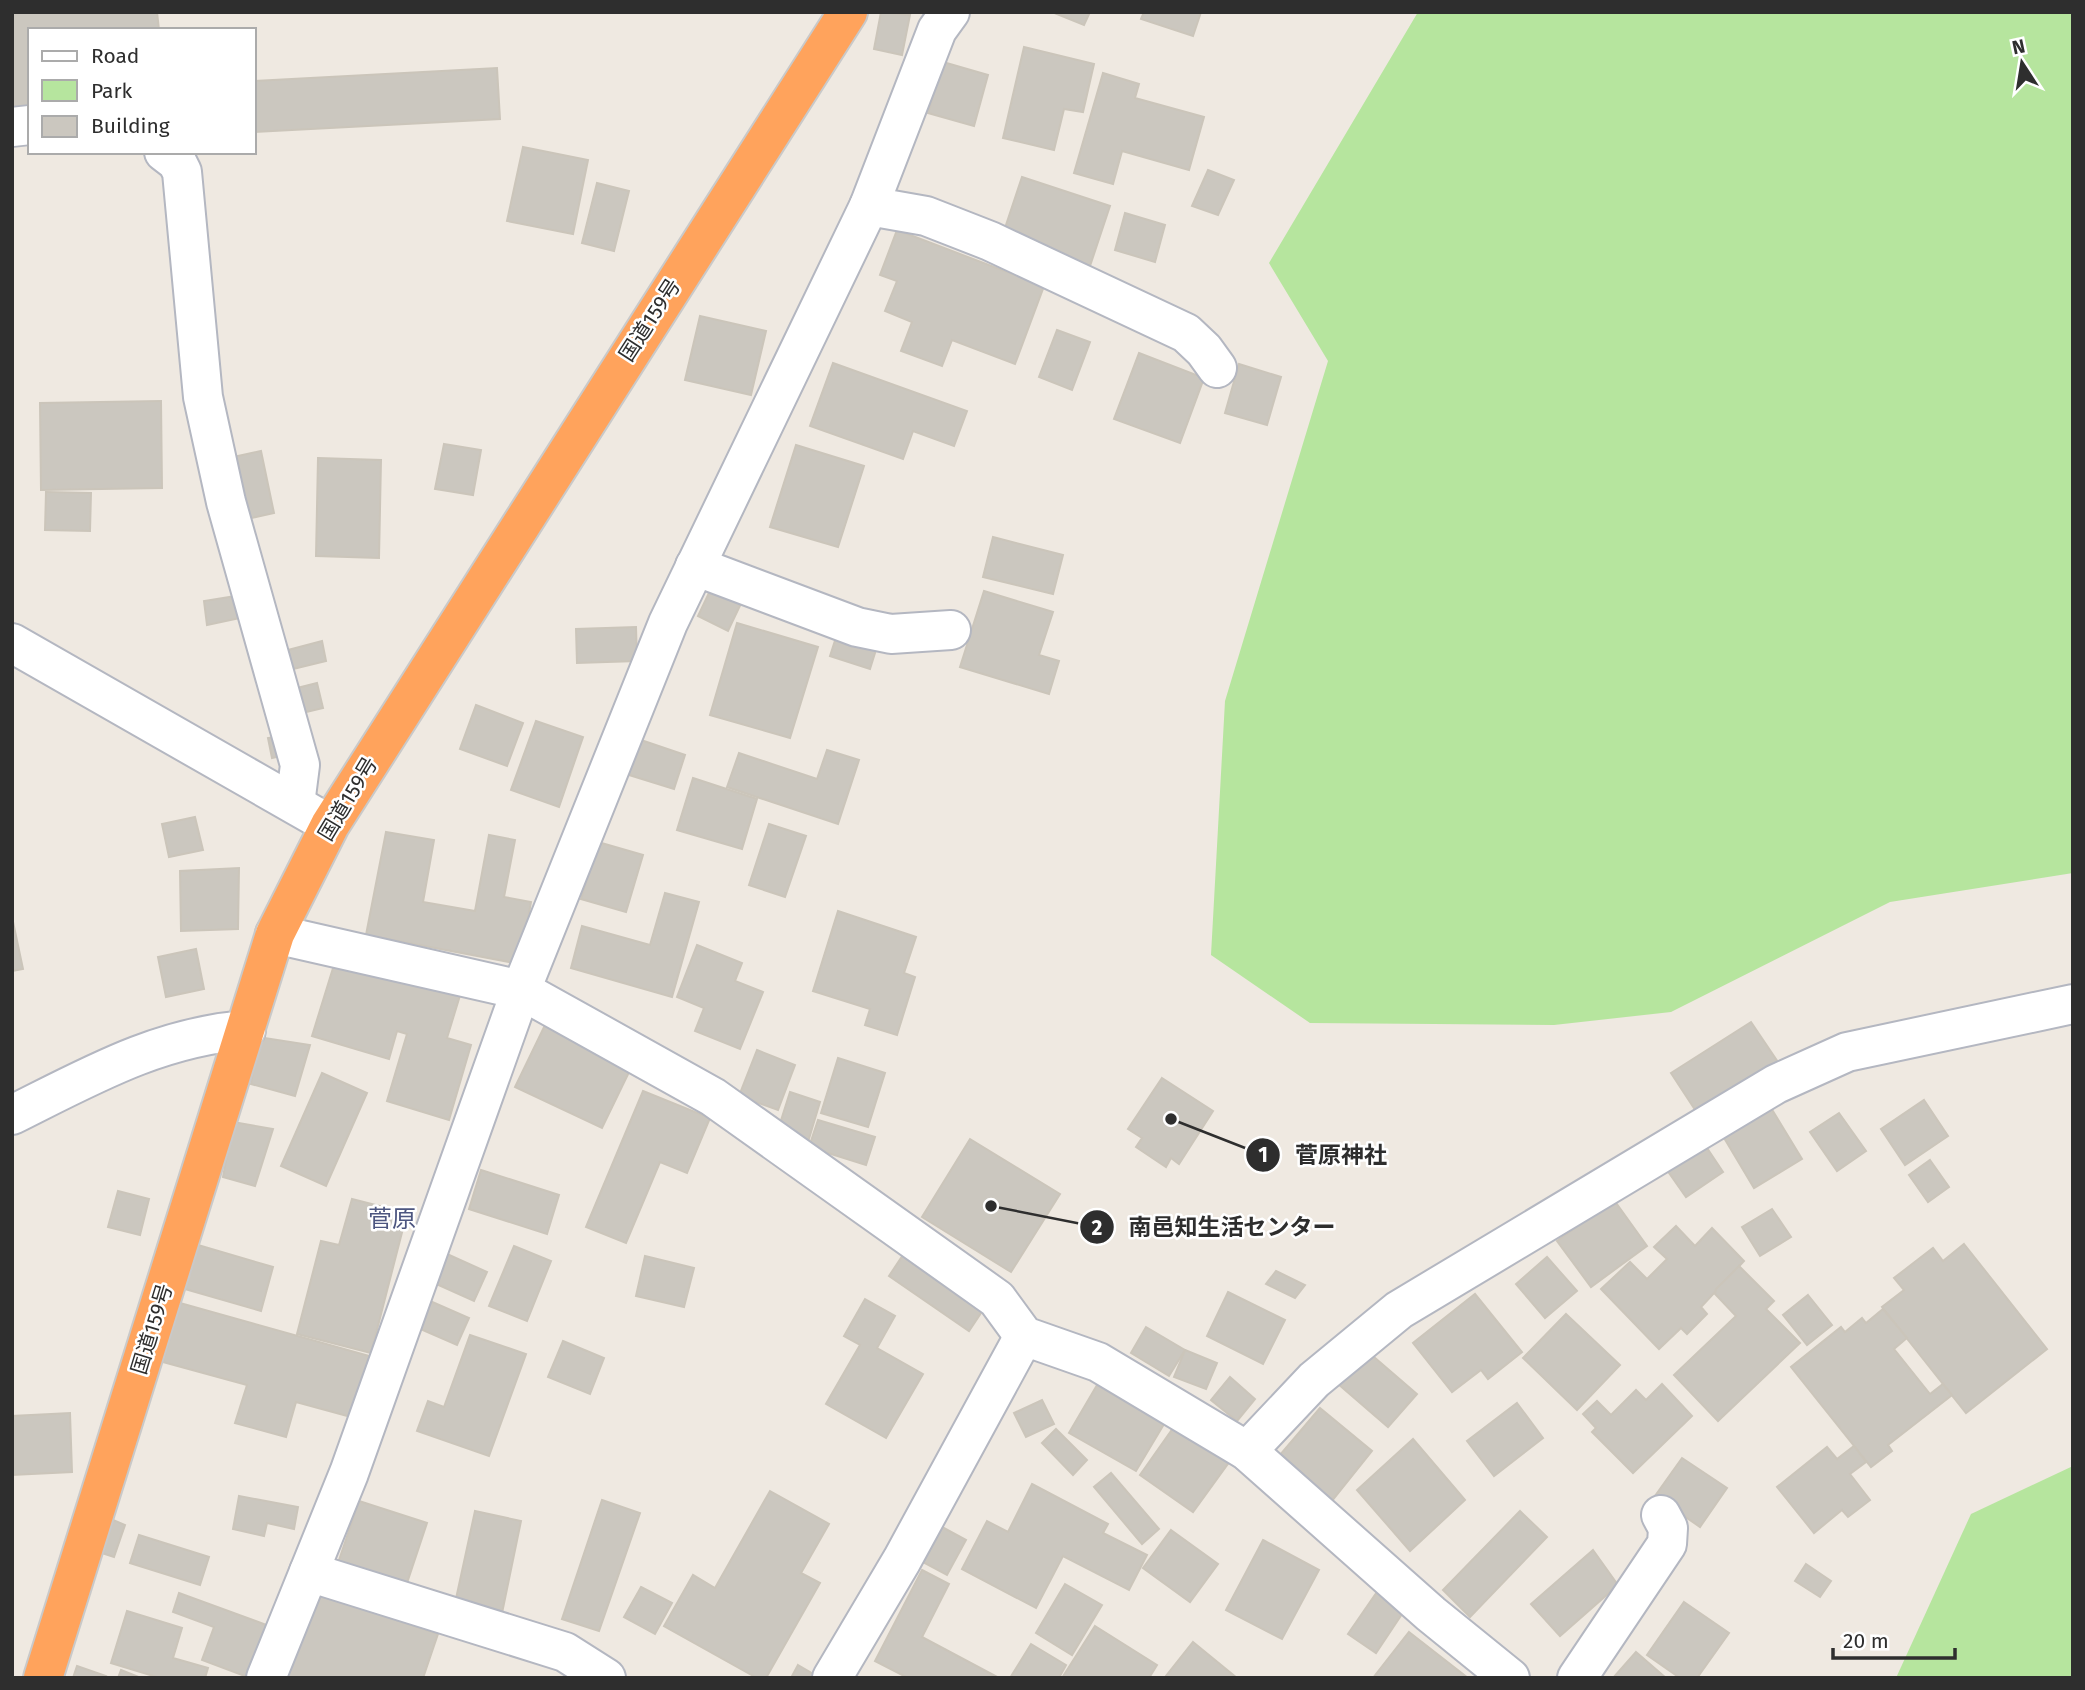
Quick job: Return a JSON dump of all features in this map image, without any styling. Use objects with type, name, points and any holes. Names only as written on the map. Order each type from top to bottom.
[{"type":"highway","name":"国道159号","points":[[43,1678],[275,934],[330,825],[848,12]]},
{"type":"street","points":[[266,1678],[349,1473],[521,990],[668,623],[869,206],[937,30],[950,12]]},
{"type":"street","points":[[167,154],[177,162],[182,172],[203,397],[226,502],[300,765],[295,804]]},
{"type":"street","points":[[869,206],[926,216],[1038,264],[1186,333],[1204,350],[1217,368]]},
{"type":"street","points":[[695,566],[857,626],[891,634],[951,630]]},
{"type":"street","points":[[12,643],[330,825]]},
{"type":"street","points":[[275,934],[521,990],[713,1097],[997,1299],[1024,1336],[1098,1362],[1247,1451],[1432,1614],[1510,1678]]},
{"type":"street","points":[[1247,1451],[1314,1380],[1399,1310],[1776,1084],[1847,1052],[2073,1004]]},
{"type":"street","points":[[12,1115],[161,1045],[205,1033],[246,1030]]},
{"type":"street","points":[[832,1678],[902,1560],[1024,1336]]},
{"type":"street","points":[[1577,1678],[1667,1544],[1668,1528],[1661,1515]]},
{"type":"street","points":[[309,1572],[565,1652],[606,1678]]},
{"type":"green space","points":[[1418,12],[2073,12],[2073,873],[1890,902],[1671,1012],[1554,1025],[1310,1023],[1211,955],[1225,701],[1328,361],[1269,263]]},
{"type":"green space","points":[[2073,1466],[2073,1678],[1896,1678],[1971,1514]]},
{"type":"building","points":[[12,12],[157,12],[159,28],[28,28],[28,112],[12,113]]},
{"type":"building","points":[[881,12],[910,15],[902,55],[874,49]]},
{"type":"building","points":[[1052,12],[1090,12],[1084,25]]},
{"type":"building","points":[[1144,12],[1201,12],[1193,36],[1141,19]]},
{"type":"building","points":[[1024,47],[1094,64],[1083,112],[1064,109],[1054,150],[1003,138]]},
{"type":"building","points":[[943,62],[988,75],[974,126],[928,113]]},
{"type":"building","points":[[497,68],[500,119],[256,132],[256,81]]},
{"type":"building","points":[[1103,73],[1139,84],[1135,98],[1204,117],[1189,170],[1122,151],[1113,184],[1074,173]]},
{"type":"building","points":[[523,147],[588,160],[573,234],[507,221]]},
{"type":"building","points":[[1208,170],[1234,180],[1218,215],[1192,206]]},
{"type":"building","points":[[1022,177],[1110,206],[1090,266],[1002,237]]},
{"type":"building","points":[[597,183],[629,191],[614,251],[582,243]]},
{"type":"building","points":[[1125,213],[1165,225],[1155,262],[1115,250]]},
{"type":"building","points":[[897,230],[1044,286],[1015,364],[952,340],[942,366],[901,351],[912,322],[885,311],[897,281],[880,275]]},
{"type":"building","points":[[700,316],[766,331],[751,395],[685,380]]},
{"type":"building","points":[[1057,330],[1090,342],[1072,390],[1039,377]]},
{"type":"building","points":[[1139,353],[1204,378],[1180,443],[1114,419]]},
{"type":"building","points":[[833,363],[967,411],[954,446],[913,431],[903,459],[810,426]]},
{"type":"building","points":[[1239,364],[1281,377],[1267,425],[1225,413]]},
{"type":"building","points":[[161,401],[162,488],[41,490],[40,403]]},
{"type":"building","points":[[444,444],[481,450],[473,495],[435,489]]},
{"type":"building","points":[[796,445],[864,466],[838,547],[770,527]]},
{"type":"building","points":[[261,451],[274,513],[238,521],[224,459]]},
{"type":"building","points":[[318,458],[381,460],[379,558],[316,556]]},
{"type":"building","points":[[46,492],[91,493],[90,531],[45,530]]},
{"type":"building","points":[[993,537],[1063,555],[1053,594],[983,577]]},
{"type":"building","points":[[716,578],[746,593],[728,631],[698,616]]},
{"type":"building","points":[[984,591],[1053,612],[1039,655],[1059,661],[1049,694],[960,667]]},
{"type":"building","points":[[236,596],[240,618],[207,625],[204,601]]},
{"type":"building","points":[[737,623],[818,647],[790,738],[710,715]]},
{"type":"building","points":[[840,625],[880,637],[870,669],[830,656]]},
{"type":"building","points":[[636,627],[637,661],[577,663],[576,629]]},
{"type":"building","points":[[322,641],[326,661],[293,669],[288,650]]},
{"type":"building","points":[[317,683],[323,708],[302,713],[297,688]]},
{"type":"building","points":[[476,705],[523,723],[507,766],[460,749]]},
{"type":"building","points":[[536,721],[583,737],[559,807],[511,790]]},
{"type":"building","points":[[281,736],[285,755],[272,758],[268,738]]},
{"type":"building","points":[[638,739],[685,755],[674,789],[626,774]]},
{"type":"building","points":[[827,750],[859,760],[838,824],[727,787],[739,753],[817,779]]},
{"type":"building","points":[[693,778],[757,799],[742,849],[677,830]]},
{"type":"building","points":[[195,817],[203,850],[169,857],[162,824]]},
{"type":"building","points":[[769,824],[806,836],[785,897],[749,885]]},
{"type":"building","points":[[386,832],[434,840],[423,902],[475,911],[489,835],[515,840],[504,897],[531,902],[520,964],[366,935]]},
{"type":"building","points":[[598,842],[643,855],[626,912],[581,899]]},
{"type":"building","points":[[239,868],[238,929],[181,931],[180,871]]},
{"type":"building","points":[[665,893],[699,902],[672,997],[571,968],[582,926],[650,945]]},
{"type":"building","points":[[838,911],[916,937],[904,973],[915,977],[897,1035],[865,1025],[870,1009],[813,991]]},
{"type":"building","points":[[12,917],[23,969],[12,971]]},
{"type":"building","points":[[697,945],[742,963],[735,981],[763,992],[740,1049],[695,1031],[704,1008],[677,997]]},
{"type":"building","points":[[196,949],[204,989],[166,997],[158,957]]},
{"type":"building","points":[[338,952],[462,989],[447,1038],[471,1045],[449,1120],[387,1101],[407,1034],[397,1031],[389,1059],[312,1036]]},
{"type":"building","points":[[1751,1022],[1782,1068],[1701,1119],[1671,1073]]},
{"type":"building","points":[[545,1025],[632,1066],[602,1128],[515,1087]]},
{"type":"building","points":[[258,1037],[310,1045],[295,1096],[251,1084]]},
{"type":"building","points":[[757,1050],[795,1065],[778,1110],[739,1096]]},
{"type":"building","points":[[838,1058],[885,1073],[868,1127],[821,1113]]},
{"type":"building","points":[[322,1073],[367,1093],[326,1186],[281,1166]]},
{"type":"building","points":[[1162,1078],[1213,1111],[1179,1164],[1171,1158],[1166,1167],[1136,1147],[1142,1138],[1128,1129]]},
{"type":"building","points":[[643,1091],[710,1118],[687,1173],[660,1162],[626,1243],[586,1227]]},
{"type":"building","points":[[790,1092],[820,1102],[808,1142],[777,1133]]},
{"type":"building","points":[[1924,1100],[1948,1136],[1905,1165],[1881,1129]]},
{"type":"building","points":[[1768,1103],[1802,1159],[1754,1188],[1720,1131]]},
{"type":"building","points":[[1839,1113],[1866,1151],[1837,1171],[1810,1132]]},
{"type":"building","points":[[818,1120],[875,1137],[866,1165],[809,1147]]},
{"type":"building","points":[[233,1122],[273,1129],[255,1186],[223,1177]]},
{"type":"building","points":[[970,1139],[1060,1194],[1011,1272],[922,1217]]},
{"type":"building","points":[[1705,1145],[1723,1172],[1686,1197],[1667,1170]]},
{"type":"building","points":[[1930,1160],[1949,1187],[1928,1202],[1909,1175]]},
{"type":"building","points":[[481,1170],[559,1195],[547,1234],[469,1209]]},
{"type":"building","points":[[118,1191],[149,1199],[140,1235],[108,1227]]},
{"type":"building","points":[[352,1199],[407,1213],[371,1353],[297,1334],[321,1241],[339,1245]]},
{"type":"building","points":[[1614,1200],[1647,1246],[1591,1287],[1557,1241]]},
{"type":"building","points":[[1772,1209],[1791,1237],[1760,1256],[1742,1227]]},
{"type":"building","points":[[1676,1226],[1695,1246],[1712,1228],[1744,1261],[1701,1307],[1707,1314],[1687,1334],[1681,1328],[1659,1349],[1601,1289],[1630,1262],[1647,1279],[1667,1259],[1654,1247]]},
{"type":"building","points":[[1964,1244],[2047,1349],[1966,1413],[1882,1307],[1904,1290],[1894,1278],[1933,1248],[1943,1261]]},
{"type":"building","points":[[198,1245],[273,1267],[261,1311],[185,1289]]},
{"type":"building","points":[[514,1246],[551,1261],[527,1321],[489,1306]]},
{"type":"building","points":[[905,1252],[985,1307],[969,1331],[889,1276]]},
{"type":"building","points":[[447,1254],[487,1272],[474,1301],[434,1283]]},
{"type":"building","points":[[645,1256],[694,1268],[684,1307],[636,1296]]},
{"type":"building","points":[[1547,1257],[1577,1291],[1545,1318],[1516,1284]]},
{"type":"building","points":[[1739,1266],[1774,1301],[1766,1309],[1800,1343],[1718,1421],[1674,1375],[1736,1316],[1715,1294],[1716,1289]]},
{"type":"building","points":[[1276,1271],[1305,1285],[1295,1298],[1266,1284]]},
{"type":"building","points":[[1228,1292],[1285,1320],[1263,1364],[1207,1336]]},
{"type":"building","points":[[1475,1294],[1522,1352],[1488,1379],[1481,1370],[1452,1392],[1413,1343]]},
{"type":"building","points":[[1808,1295],[1832,1325],[1807,1345],[1783,1315]]},
{"type":"building","points":[[865,1299],[895,1316],[877,1348],[923,1374],[886,1438],[826,1404],[860,1345],[844,1336]]},
{"type":"building","points":[[430,1301],[469,1318],[457,1345],[418,1328]]},
{"type":"building","points":[[180,1303],[369,1356],[351,1417],[296,1402],[286,1437],[235,1423],[247,1385],[163,1362]]},
{"type":"building","points":[[1883,1309],[1907,1338],[1894,1349],[1930,1394],[1943,1384],[1952,1395],[1888,1445],[1892,1451],[1871,1467],[1791,1367],[1841,1327],[1845,1332],[1862,1318],[1866,1323]]},
{"type":"building","points":[[1566,1314],[1620,1365],[1577,1410],[1523,1358]]},
{"type":"building","points":[[1146,1327],[1185,1350],[1169,1376],[1131,1353]]},
{"type":"building","points":[[470,1335],[526,1354],[489,1456],[417,1431],[428,1401],[444,1407]]},
{"type":"building","points":[[563,1341],[604,1358],[590,1394],[548,1377]]},
{"type":"building","points":[[1185,1350],[1217,1363],[1206,1389],[1174,1377]]},
{"type":"building","points":[[1367,1351],[1417,1394],[1388,1427],[1338,1384]]},
{"type":"building","points":[[1230,1377],[1255,1399],[1237,1421],[1211,1400]]},
{"type":"building","points":[[1662,1384],[1692,1416],[1633,1473],[1592,1432],[1596,1428],[1583,1414],[1597,1401],[1611,1415],[1636,1390],[1646,1400]]},
{"type":"building","points":[[1097,1385],[1164,1424],[1136,1471],[1069,1433]]},
{"type":"building","points":[[1042,1400],[1054,1424],[1026,1437],[1014,1413]]},
{"type":"building","points":[[1517,1403],[1543,1438],[1494,1476],[1467,1441]]},
{"type":"building","points":[[1320,1408],[1372,1451],[1327,1507],[1273,1463]]},
{"type":"building","points":[[70,1413],[72,1472],[12,1475],[12,1416]]},
{"type":"building","points":[[1176,1424],[1230,1461],[1193,1512],[1140,1475]]},
{"type":"building","points":[[1056,1429],[1087,1460],[1073,1475],[1042,1443]]},
{"type":"building","points":[[1413,1439],[1465,1500],[1410,1551],[1357,1490]]},
{"type":"building","points":[[1854,1446],[1866,1462],[1850,1474],[1870,1500],[1848,1517],[1842,1510],[1814,1533],[1777,1487],[1827,1447],[1837,1459]]},
{"type":"building","points":[[1682,1458],[1727,1488],[1700,1527],[1655,1496]]},
{"type":"building","points":[[1111,1473],[1159,1529],[1142,1544],[1094,1487]]},
{"type":"building","points":[[1032,1484],[1108,1524],[1103,1533],[1147,1555],[1129,1590],[1063,1556],[1036,1608],[962,1569],[987,1521],[1008,1532]]},
{"type":"building","points":[[770,1491],[829,1524],[801,1573],[820,1583],[766,1678],[757,1678],[664,1626],[693,1575],[715,1588]]},
{"type":"building","points":[[239,1496],[298,1507],[294,1529],[267,1523],[264,1536],[233,1529]]},
{"type":"building","points":[[602,1500],[640,1513],[599,1631],[562,1619]]},
{"type":"building","points":[[359,1501],[427,1523],[405,1589],[337,1566]]},
{"type":"building","points":[[475,1511],[521,1521],[501,1618],[454,1608]]},
{"type":"building","points":[[1520,1511],[1547,1537],[1470,1617],[1443,1590]]},
{"type":"building","points":[[113,1520],[125,1525],[114,1557],[102,1553]]},
{"type":"building","points":[[942,1527],[966,1540],[947,1575],[923,1562]]},
{"type":"building","points":[[1171,1530],[1218,1564],[1190,1602],[1143,1568]]},
{"type":"building","points":[[139,1535],[209,1557],[200,1585],[130,1563]]},
{"type":"building","points":[[1263,1540],[1319,1570],[1282,1639],[1226,1610]]},
{"type":"building","points":[[1593,1550],[1618,1585],[1560,1636],[1531,1604]]},
{"type":"building","points":[[1806,1564],[1831,1581],[1820,1597],[1795,1581]]},
{"type":"building","points":[[922,1570],[949,1584],[922,1637],[999,1678],[908,1678],[875,1661]]},
{"type":"building","points":[[1065,1584],[1102,1605],[1072,1655],[1036,1633]]},
{"type":"building","points":[[641,1587],[672,1603],[655,1634],[624,1617]]},
{"type":"building","points":[[307,1590],[438,1634],[423,1678],[276,1678]]},
{"type":"building","points":[[1377,1592],[1404,1611],[1376,1653],[1348,1634]]},
{"type":"building","points":[[179,1593],[272,1627],[250,1678],[202,1660],[214,1627],[173,1612]]},
{"type":"building","points":[[1684,1602],[1729,1633],[1697,1678],[1680,1678],[1647,1655]]},
{"type":"building","points":[[127,1611],[182,1628],[173,1658],[208,1668],[205,1678],[160,1678],[111,1663]]},
{"type":"building","points":[[1095,1626],[1157,1665],[1149,1678],[1062,1678]]},
{"type":"building","points":[[1409,1632],[1468,1678],[1373,1678]]},
{"type":"building","points":[[1193,1642],[1237,1678],[1168,1678],[1166,1676]]},
{"type":"building","points":[[1031,1644],[1066,1665],[1059,1678],[1010,1678]]},
{"type":"building","points":[[1636,1652],[1666,1678],[1613,1678]]},
{"type":"building","points":[[798,1665],[815,1675],[814,1678],[791,1678]]},
{"type":"building","points":[[77,1666],[106,1676],[73,1678]]},
{"type":"building","points":[[121,1670],[141,1678],[118,1678]]},
{"type":"place","name":"菅原神社","points":[[1171,1119]]},
{"type":"place","name":"南邑知生活センター","points":[[991,1206]]},
{"type":"district","name":"菅原","points":[[392,1219]]}]
